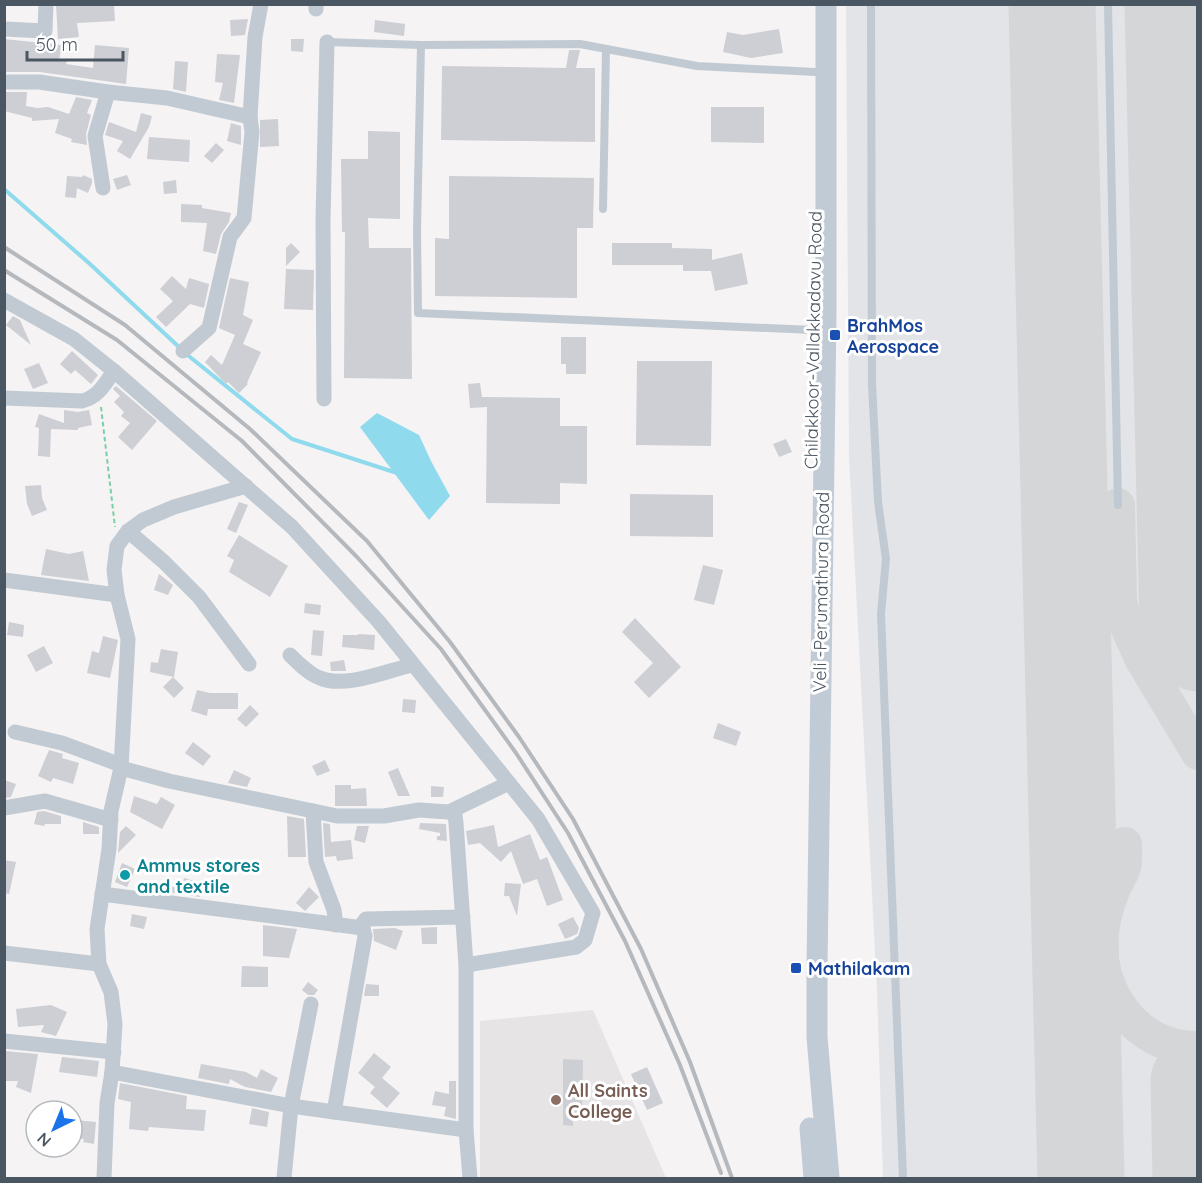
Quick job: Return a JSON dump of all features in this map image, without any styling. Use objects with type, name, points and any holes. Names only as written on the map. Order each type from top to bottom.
[{"type":"main road","name":"Chilakkoor-Vallakkadavu Road","points":[[814,1179],[805,1056],[815,4]]},
{"type":"main road","name":"Veli -Perumathura Road","points":[[826,4],[826,314],[817,1037],[830,1179]]},
{"type":"street","points":[[4,29],[45,31],[46,4]]},
{"type":"street","points":[[183,351],[209,328],[230,237],[244,218],[252,132],[250,117],[255,38],[261,4]]},
{"type":"street","points":[[324,399],[322,221],[327,42]]},
{"type":"street","points":[[4,82],[39,82],[167,98],[250,117]]},
{"type":"street","points":[[103,188],[95,136],[108,92]]},
{"type":"street","points":[[4,300],[74,339],[114,371],[292,528],[379,622],[538,819],[593,913],[585,940],[576,946],[466,964]]},
{"type":"street","points":[[4,398],[82,401],[91,399],[99,393],[114,371]]},
{"type":"street","points":[[104,1179],[107,1103],[116,1024],[111,992],[99,964],[97,928],[111,820],[121,766],[128,639],[117,596],[114,570],[117,546],[128,531],[143,519],[174,507],[246,486]]},
{"type":"street","points":[[128,531],[164,562],[199,597],[249,664]]},
{"type":"street","points":[[4,580],[117,596]]},
{"type":"street","points":[[290,655],[321,679],[343,681],[379,676],[413,665]]},
{"type":"street","points":[[15,732],[62,743],[121,766],[169,781],[337,816],[384,816],[419,810],[449,812],[455,815],[466,964],[466,1130],[470,1179]]},
{"type":"street","points":[[449,812],[508,783]]},
{"type":"street","points":[[4,808],[45,801],[111,820]]},
{"type":"street","points":[[313,811],[316,862],[334,910],[336,925]]},
{"type":"street","points":[[102,894],[360,927],[365,930],[334,1112]]},
{"type":"street","points":[[360,927],[366,918],[463,917]]},
{"type":"street","points":[[4,953],[99,964]]},
{"type":"street","points":[[284,1179],[291,1106],[311,1004]]},
{"type":"street","points":[[4,1041],[114,1052]]},
{"type":"street","points":[[112,1072],[291,1106],[466,1130]]},
{"type":"lane","points":[[871,4],[872,384],[878,502],[886,559],[881,614],[903,1179]]},
{"type":"lane","points":[[1108,4],[1119,505]]},
{"type":"lane","points":[[327,42],[421,45],[580,44],[697,66],[815,72]]},
{"type":"lane","points":[[421,45],[417,230],[418,313],[813,330]]},
{"type":"lane","points":[[603,209],[606,49]]},
{"type":"path","points":[[99,393],[117,546]]},
{"type":"shaded area","points":[[846,5],[1197,5],[1197,1178],[883,1178],[877,989],[849,456]]},
{"type":"shaded area","name":"All Saints College","points":[[593,1010],[666,1178],[480,1178],[480,1021]]},
{"type":"water","points":[[377,413],[419,435],[450,496],[429,520],[360,427]]},
{"type":"building","points":[[56,4],[114,4],[115,21],[77,23],[79,37],[58,39]]},
{"type":"building","points":[[248,19],[245,35],[231,36],[230,20]]},
{"type":"building","points":[[375,20],[405,24],[404,36],[374,32]]},
{"type":"building","points":[[779,29],[783,53],[751,58],[723,52],[727,32],[743,35]]},
{"type":"building","points":[[4,39],[62,45],[59,60],[67,61],[66,64],[93,68],[95,45],[129,48],[126,84],[40,72],[4,72]]},
{"type":"building","points":[[291,39],[304,39],[303,52],[291,51]]},
{"type":"building","points":[[569,50],[580,50],[576,68],[595,68],[595,142],[441,140],[442,66],[566,68]]},
{"type":"building","points":[[217,54],[240,55],[234,103],[219,100],[223,83],[215,82]]},
{"type":"building","points":[[175,61],[188,62],[186,92],[173,89]]},
{"type":"building","points":[[4,92],[27,92],[26,106],[48,107],[69,114],[76,97],[92,100],[87,113],[91,115],[86,134],[87,145],[71,142],[72,139],[55,133],[59,119],[32,121],[32,118],[4,111]]},
{"type":"building","points":[[711,107],[764,107],[764,143],[711,142]]},
{"type":"building","points":[[141,113],[152,116],[149,127],[130,159],[117,151],[123,141],[105,135],[109,122],[136,132]]},
{"type":"building","points":[[278,119],[279,146],[260,147],[260,120]]},
{"type":"building","points":[[231,123],[241,126],[241,145],[227,141]]},
{"type":"building","points":[[368,131],[400,132],[400,219],[368,218],[369,248],[411,248],[412,379],[344,378],[345,232],[342,232],[341,159],[368,159]]},
{"type":"building","points":[[149,137],[190,140],[189,162],[147,159]]},
{"type":"building","points":[[216,143],[224,150],[212,163],[204,156]]},
{"type":"building","points":[[83,175],[92,179],[88,193],[77,188],[76,198],[65,197],[67,176],[82,177]]},
{"type":"building","points":[[127,175],[131,185],[117,190],[113,179]]},
{"type":"building","points":[[449,176],[594,178],[593,228],[577,228],[577,298],[435,296],[435,238],[449,239]]},
{"type":"building","points":[[176,180],[177,193],[164,194],[163,182]]},
{"type":"building","points":[[181,204],[202,205],[202,208],[231,213],[229,222],[221,234],[216,254],[203,251],[207,223],[181,222]]},
{"type":"building","points":[[291,243],[300,252],[286,266],[286,248]]},
{"type":"building","points":[[612,243],[672,243],[672,248],[712,249],[712,260],[742,253],[748,284],[715,291],[711,271],[683,271],[683,265],[612,265]]},
{"type":"building","points":[[286,269],[314,270],[313,310],[284,309]]},
{"type":"building","points":[[172,276],[186,289],[189,278],[209,284],[204,308],[190,304],[166,327],[156,317],[173,301],[160,289]]},
{"type":"building","points":[[230,278],[249,282],[243,315],[253,320],[243,344],[261,352],[248,384],[239,393],[228,382],[226,384],[205,362],[211,355],[222,365],[235,335],[219,328]]},
{"type":"building","points":[[13,316],[20,320],[31,345],[6,325]]},
{"type":"building","points":[[561,337],[586,337],[586,374],[566,374],[566,364],[561,364]]},
{"type":"building","points":[[72,351],[98,375],[91,384],[75,370],[71,374],[60,364]]},
{"type":"building","points":[[637,361],[712,361],[711,446],[636,445]]},
{"type":"building","points":[[39,363],[48,383],[33,389],[24,369]]},
{"type":"building","points":[[480,383],[482,397],[560,398],[560,426],[587,426],[587,484],[560,483],[560,504],[486,503],[487,407],[470,408],[468,384]]},
{"type":"building","points":[[116,386],[157,421],[132,450],[118,437],[130,423],[121,416],[124,412],[114,402],[120,396],[113,389]]},
{"type":"building","points":[[64,410],[78,412],[89,410],[92,425],[78,428],[78,430],[51,429],[50,457],[38,456],[39,428],[35,427],[39,414],[64,423]]},
{"type":"building","points":[[786,439],[792,452],[779,457],[773,444]]},
{"type":"building","points":[[41,485],[42,498],[47,510],[32,516],[27,504],[25,486]]},
{"type":"building","points":[[630,494],[713,495],[713,537],[630,536]]},
{"type":"building","points":[[239,502],[248,505],[236,533],[227,529]]},
{"type":"building","points":[[239,535],[288,566],[270,597],[229,572],[234,560],[227,556]]},
{"type":"building","points":[[46,549],[69,554],[83,551],[89,581],[41,575]]},
{"type":"building","points":[[703,565],[723,570],[714,605],[694,600]]},
{"type":"building","points":[[159,574],[173,585],[168,595],[154,590]]},
{"type":"building","points":[[305,603],[321,605],[320,615],[304,613]]},
{"type":"building","points":[[635,618],[681,667],[649,698],[634,682],[653,663],[622,632]]},
{"type":"building","points":[[9,622],[24,625],[23,637],[7,635]]},
{"type":"building","points":[[313,630],[324,631],[322,656],[311,655]]},
{"type":"building","points":[[343,635],[375,635],[374,650],[342,647]]},
{"type":"building","points":[[103,636],[118,640],[110,678],[87,673],[92,651],[99,653]]},
{"type":"building","points":[[44,646],[53,663],[36,672],[27,655]]},
{"type":"building","points":[[161,649],[178,652],[174,677],[150,672],[151,662],[158,663]]},
{"type":"building","points":[[344,660],[346,671],[331,671],[330,662]]},
{"type":"building","points":[[173,677],[184,688],[174,698],[163,687]]},
{"type":"building","points":[[197,690],[210,693],[238,693],[238,709],[208,709],[207,716],[191,711]]},
{"type":"building","points":[[403,699],[416,700],[415,713],[402,712]]},
{"type":"building","points":[[250,705],[259,714],[246,727],[237,719]]},
{"type":"building","points":[[718,723],[741,732],[736,746],[713,738]]},
{"type":"building","points":[[193,742],[211,756],[203,766],[185,753]]},
{"type":"building","points":[[49,750],[63,754],[62,758],[79,763],[73,784],[53,778],[51,782],[38,776]]},
{"type":"building","points":[[325,760],[330,771],[317,776],[312,766]]},
{"type":"building","points":[[398,768],[410,796],[398,796],[388,772]]},
{"type":"building","points":[[234,770],[251,778],[247,787],[228,783]]},
{"type":"building","points":[[4,780],[16,784],[11,797],[4,798]]},
{"type":"building","points":[[335,785],[351,785],[351,789],[366,788],[367,806],[335,806]]},
{"type":"building","points":[[431,786],[444,787],[443,797],[431,797]]},
{"type":"building","points":[[134,796],[157,804],[161,797],[175,805],[162,829],[130,812]]},
{"type":"building","points":[[44,811],[61,816],[61,824],[45,824],[44,826],[34,824],[37,812]]},
{"type":"building","points":[[287,816],[304,819],[306,857],[288,857]]},
{"type":"building","points":[[83,822],[99,827],[99,834],[83,834]]},
{"type":"building","points":[[323,823],[330,824],[331,842],[351,840],[353,859],[337,861],[336,856],[325,857]]},
{"type":"building","points":[[420,823],[446,824],[447,841],[437,840],[440,833],[419,829]]},
{"type":"building","points":[[494,825],[498,847],[530,834],[540,860],[547,857],[563,900],[547,906],[537,879],[523,884],[511,851],[501,862],[480,843],[468,845],[466,831]]},
{"type":"building","points":[[126,826],[136,835],[118,853],[120,832]]},
{"type":"building","points":[[357,826],[369,826],[365,843],[354,840]]},
{"type":"building","points":[[4,860],[16,862],[9,894],[4,893]]},
{"type":"building","name":"Ammus stores and textile","points":[[122,863],[135,869],[127,887],[115,882]]},
{"type":"building","points":[[184,878],[204,884],[200,897],[155,890],[155,886],[182,887]]},
{"type":"building","points":[[505,883],[521,884],[517,916],[509,896],[504,896]]},
{"type":"building","points":[[309,887],[319,897],[305,911],[296,903]]},
{"type":"building","points":[[132,914],[147,917],[144,929],[130,926]]},
{"type":"building","points":[[573,917],[579,928],[577,934],[565,939],[558,924]]},
{"type":"building","points":[[263,925],[297,929],[289,958],[263,956]]},
{"type":"building","points":[[437,927],[437,944],[422,944],[421,928]]},
{"type":"building","points":[[395,928],[403,931],[396,950],[374,941],[373,929]]},
{"type":"building","points":[[242,966],[268,967],[268,987],[241,987]]},
{"type":"building","points":[[308,982],[318,990],[314,995],[308,995],[302,990]]},
{"type":"building","points":[[366,984],[379,985],[379,996],[364,996]]},
{"type":"building","points":[[51,1005],[67,1012],[56,1036],[41,1032],[44,1025],[18,1027],[16,1009]]},
{"type":"building","points":[[4,1051],[38,1054],[31,1093],[16,1087],[18,1081],[4,1081]]},
{"type":"building","points":[[374,1053],[391,1067],[382,1078],[400,1093],[387,1108],[370,1093],[375,1087],[358,1073]]},
{"type":"building","points":[[62,1057],[99,1061],[97,1077],[59,1072]]},
{"type":"building","points":[[563,1059],[583,1060],[582,1119],[573,1119],[573,1126],[563,1125]]},
{"type":"building","points":[[201,1064],[246,1072],[257,1078],[261,1069],[278,1078],[271,1092],[245,1087],[230,1079],[229,1084],[198,1078]]},
{"type":"building","points":[[647,1067],[663,1103],[647,1110],[631,1074]]},
{"type":"building","points":[[449,1081],[456,1081],[456,1119],[444,1116],[446,1107],[432,1105],[435,1091],[449,1094]]},
{"type":"building","points":[[120,1083],[187,1096],[186,1109],[206,1110],[204,1131],[149,1127],[148,1131],[129,1129],[131,1102],[118,1099]]},
{"type":"building","points":[[252,1108],[269,1112],[267,1127],[249,1124]]},
{"type":"building","points":[[84,1121],[96,1122],[94,1144],[84,1142]]},
{"type":"waterway","points":[[4,189],[90,264],[180,348]]},
{"type":"waterway","points":[[185,353],[292,439],[397,473]]},
{"type":"taxiway","points":[[1118,505],[1120,600],[1125,622],[1142,660],[1198,753]]},
{"type":"taxiway","points":[[1125,844],[1124,867],[1110,899],[1102,932],[1101,953],[1105,974],[1124,1012],[1139,1027],[1156,1039],[1176,1046],[1198,1048]]},
{"type":"runway","points":[[1052,4],[1081,1178]]},
{"type":"runway","points":[[1168,4],[1183,622],[1198,648]]},
{"type":"runway","points":[[1196,1178],[1194,1081],[1198,1081]]},
{"type":"railway","points":[[4,247],[125,325],[250,429],[367,541],[450,642],[519,737],[573,819],[641,949],[690,1062],[732,1178]]},
{"type":"railway","points":[[4,270],[117,340],[242,441],[357,557],[441,649],[516,753],[568,833],[625,941],[680,1065],[721,1173]]},
{"type":"place","name":"BrahMos Aerospace","points":[[835,335]]},
{"type":"place","name":"Ammus stores and textile","points":[[125,875]]},
{"type":"place","name":"Mathilakam","points":[[796,968]]},
{"type":"place","name":"All Saints College","points":[[556,1100]]}]
